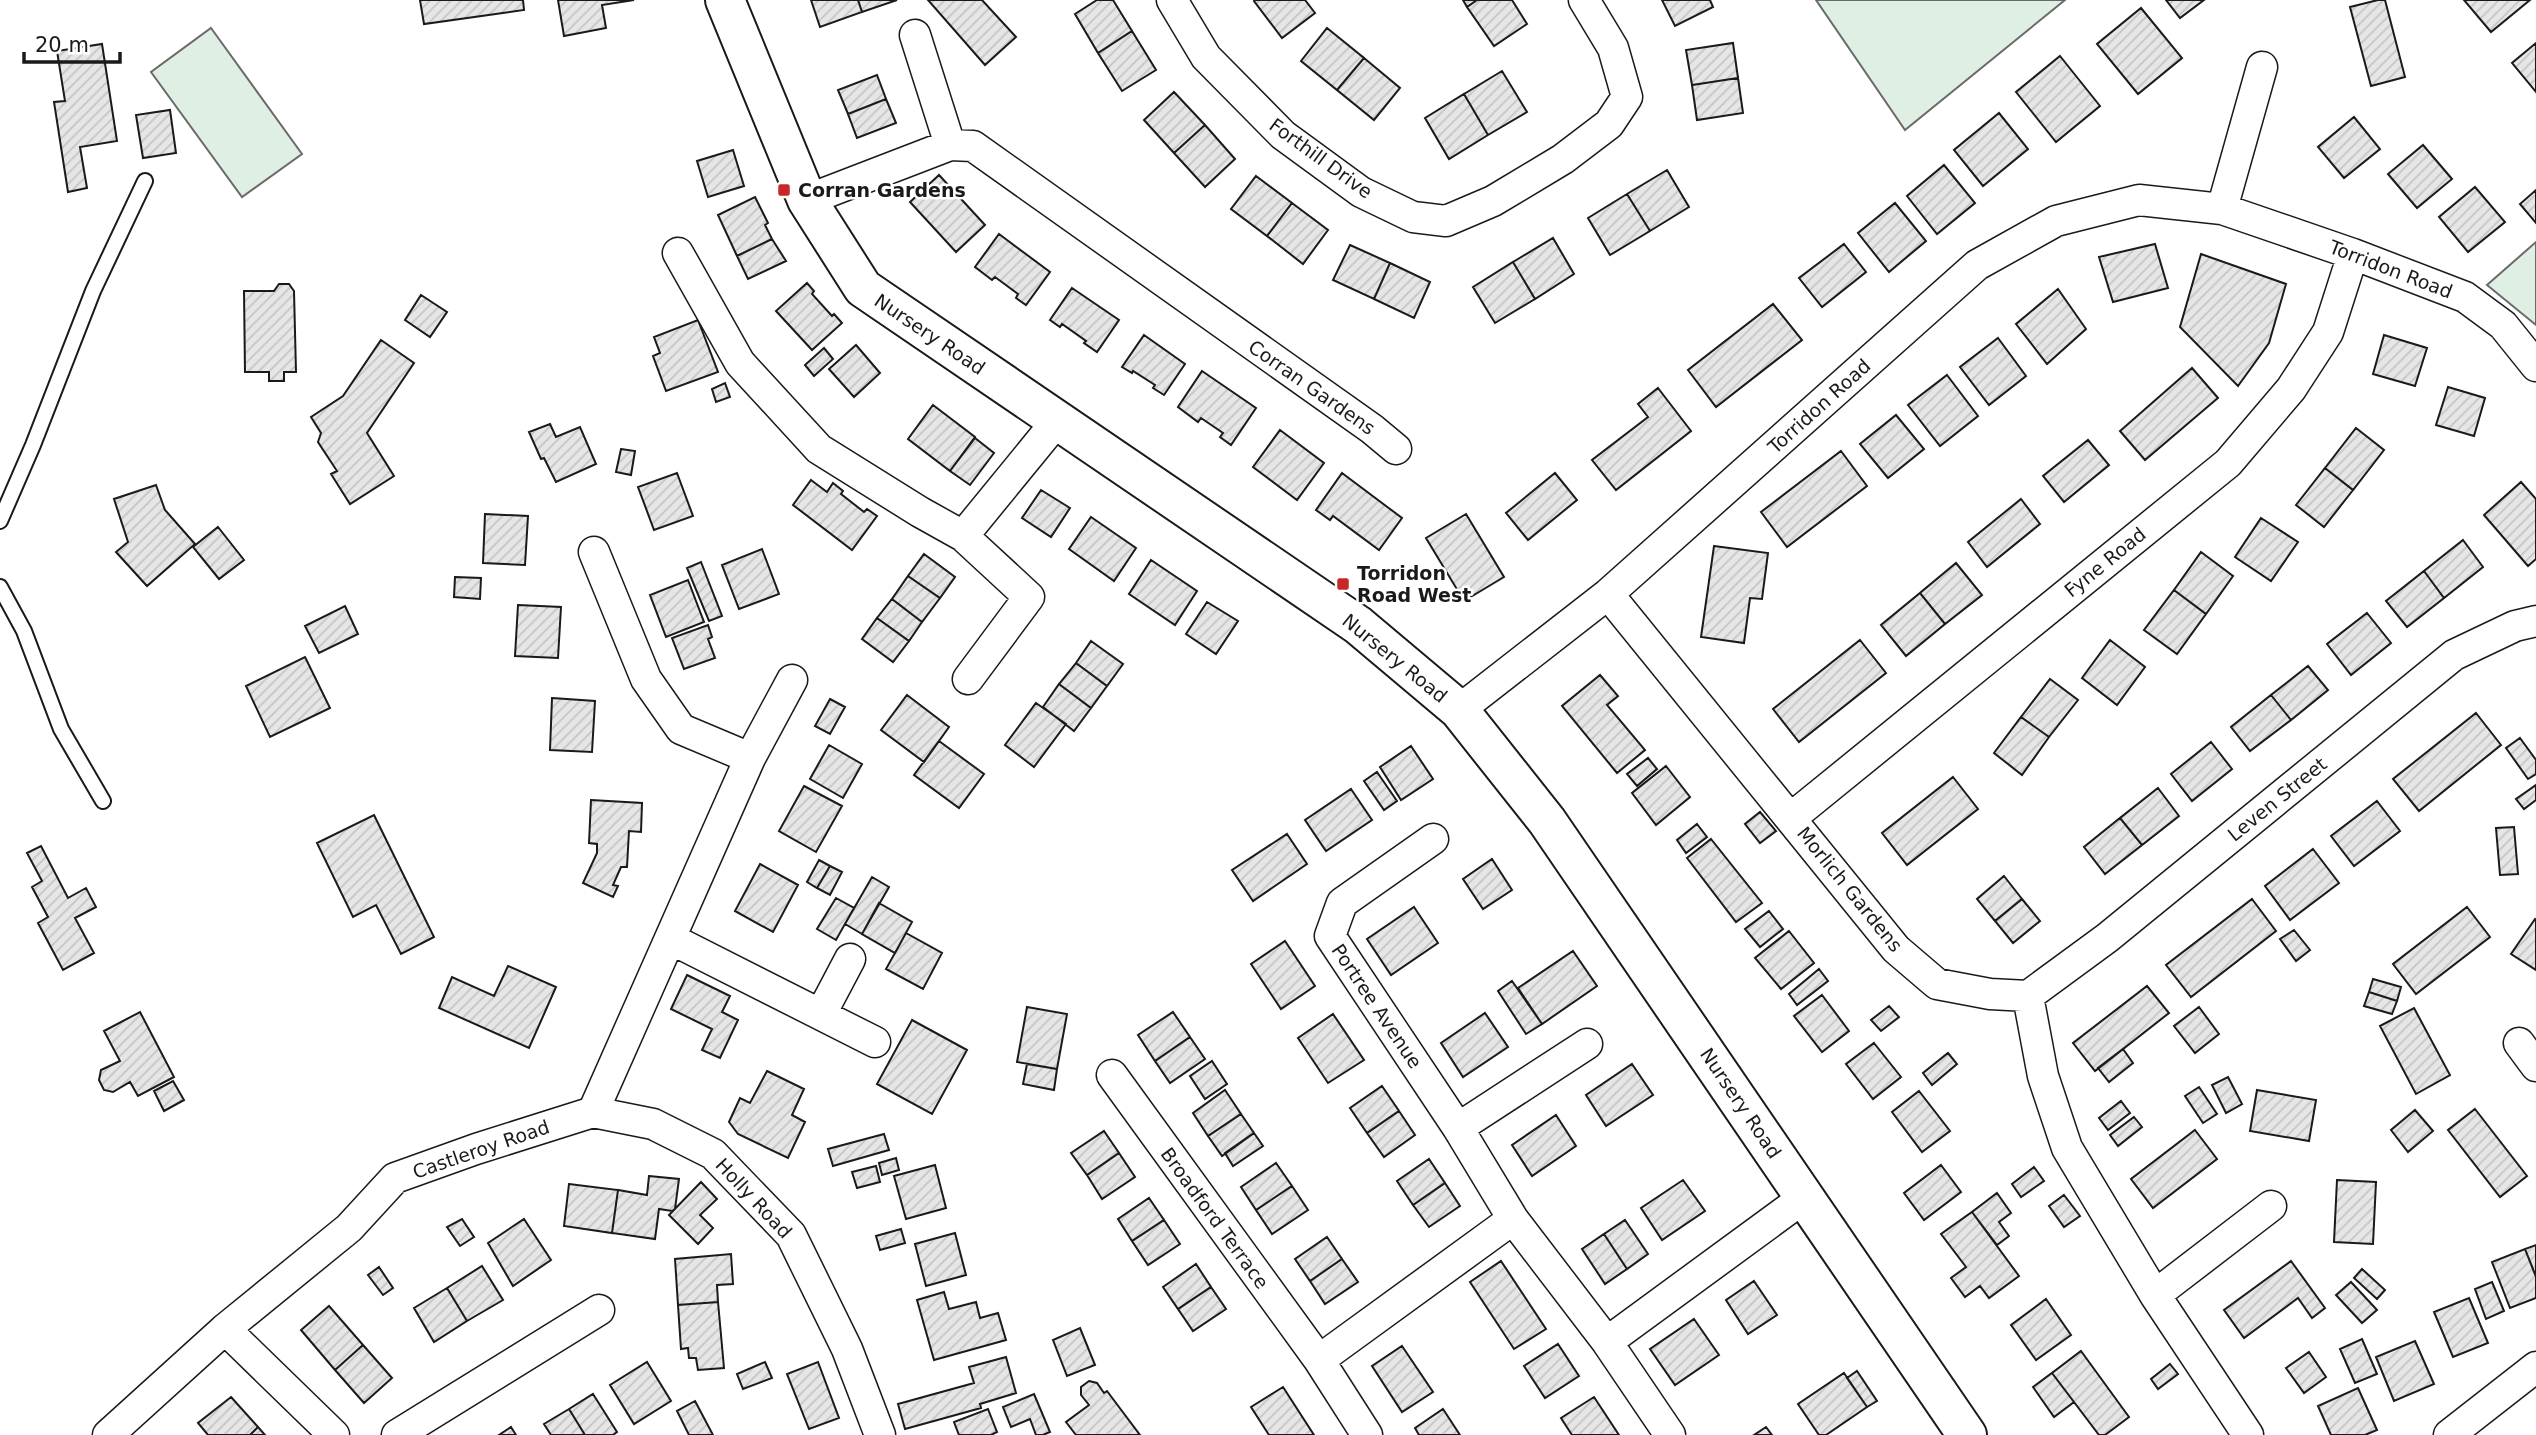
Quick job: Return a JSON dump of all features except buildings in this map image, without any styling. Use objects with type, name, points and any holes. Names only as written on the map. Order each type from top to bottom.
[{"type":"street","name":"Nursery Road","points":[[725,0],[807,200],[863,288],[1358,625],[1459,710],[1547,821],[1967,1435]]},
{"type":"street","name":"Forthill Drive","points":[[1172,0],[1206,57],[1283,135],[1361,192],[1413,217],[1446,221],[1493,201],[1563,159],[1609,124],[1627,97],[1613,48],[1584,0]]},
{"type":"street","points":[[807,200],[950,145],[915,35]]},
{"type":"street","points":[[2222,209],[2262,67]]},
{"type":"street","name":"Corran Gardens","points":[[950,145],[973,146],[1372,429],[1396,449]]},
{"type":"street","name":"Torridon Road","points":[[1459,710],[1608,594],[1977,265],[2056,222],[2139,200],[2222,209],[2354,254],[2465,297],[2503,325],[2536,366]]},
{"type":"street","points":[[678,253],[740,363],[819,449],[964,536],[1029,597],[968,679]]},
{"type":"street","name":"Fyne Road","points":[[1791,818],[2228,463],[2291,389],[2328,332],[2354,254]]},
{"type":"street","points":[[964,536],[1057,421]]},
{"type":"street","points":[[594,552],[646,679],[681,729],[750,758]]},
{"type":"street","name":"Morlich Gardens","points":[[1608,594],[1896,950],[1937,984],[1990,994],[2028,996]]},
{"type":"street","name":"Leven Street","points":[[2028,996],[2108,938],[2454,655],[2515,626],[2536,621]]},
{"type":"street","points":[[593,1112],[750,758],[792,680]]},
{"type":"street","name":"Portree Avenue","points":[[1433,839],[1342,903],[1330,936],[1458,1128],[1513,1219],[1607,1342],[1670,1435]]},
{"type":"street","points":[[671,939],[875,1042]]},
{"type":"street","points":[[821,1014],[850,959]]},
{"type":"street","points":[[2028,996],[2043,1076],[2067,1148],[2155,1295],[2248,1435]]},
{"type":"street","points":[[1458,1128],[1587,1044]]},
{"type":"street","name":"Broadford Terrace","points":[[1112,1075],[1319,1360],[1367,1435]]},
{"type":"street","name":"Castleroy Road","points":[[108,1435],[225,1329],[349,1228],[395,1178],[475,1149],[593,1112]]},
{"type":"street","name":"Holly Road","points":[[593,1112],[653,1124],[713,1154],[791,1235],[847,1349],[880,1435]]},
{"type":"street","points":[[1607,1342],[1805,1197]]},
{"type":"street","points":[[2155,1295],[2271,1206]]},
{"type":"street","points":[[1319,1360],[1513,1219]]},
{"type":"street","points":[[397,1435],[599,1310]]},
{"type":"street","points":[[225,1329],[334,1435]]},
{"type":"street","points":[[2449,1435],[2536,1367]]},
{"type":"lane","points":[[0,521],[33,445],[93,291],[145,181]]},
{"type":"lane","points":[[0,587],[24,631],[61,729],[103,802]]},
{"type":"green space","points":[[1816,0],[2065,0],[1905,130]]},
{"type":"green space","points":[[211,28],[302,154],[242,197],[151,72]]},
{"type":"green space","points":[[2536,242],[2536,325],[2487,285]]},
{"type":"place","name":"Corran Gardens","points":[[784,190]]},
{"type":"place","name":"Torridon Road West","points":[[1343,584]]}]
